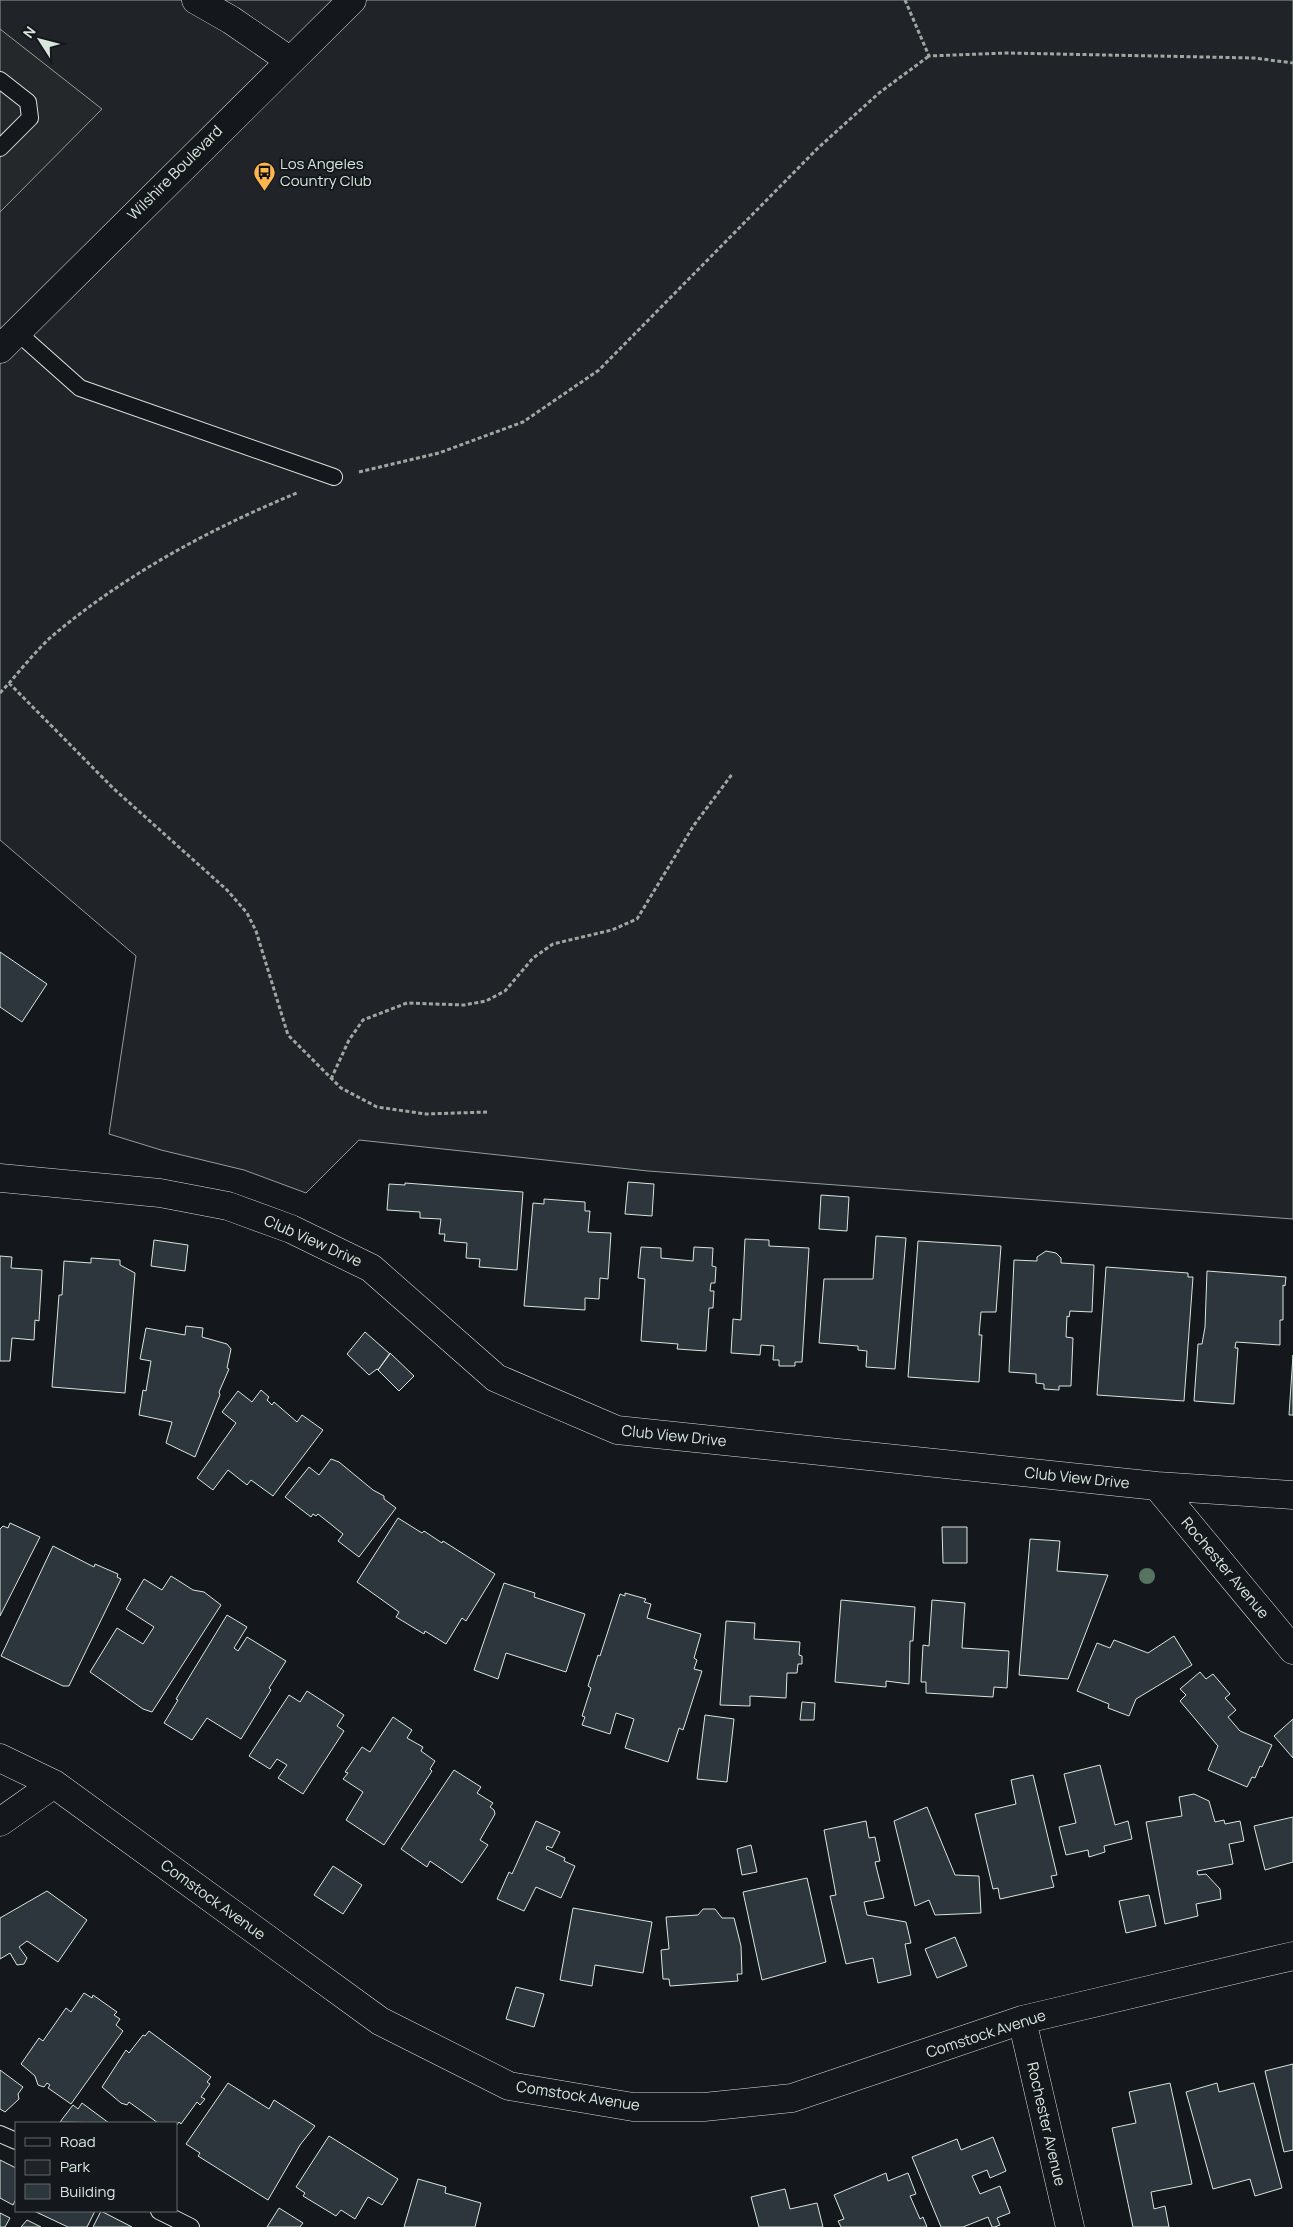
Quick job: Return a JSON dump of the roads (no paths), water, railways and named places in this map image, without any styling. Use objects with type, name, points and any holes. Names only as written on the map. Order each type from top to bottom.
[{"type":"street","points":[[196,0],[231,20],[289,60]]},
{"type":"street","name":"Wilshire Boulevard","points":[[9,341],[289,60],[352,0]]},
{"type":"street","name":"Club View Drive","points":[[0,1178],[160,1193],[228,1206],[292,1229],[371,1268],[496,1378],[617,1430],[1157,1486],[1293,1495]]},
{"type":"street","name":"Rochester Avenue","points":[[1157,1486],[1293,1650]]},
{"type":"street","name":"Comstock Avenue","points":[[0,1758],[54,1784],[380,2021],[509,2086],[634,2107],[704,2107],[792,2098],[1022,2020],[1293,1956]]},
{"type":"street","points":[[0,1822],[54,1784]]},
{"type":"street","name":"Rochester Avenue","points":[[1022,2020],[1070,2227]]},
{"type":"lane","points":[[0,80],[28,102],[30,118],[0,148]]},
{"type":"lane","points":[[9,341],[80,388],[334,478]]},
{"type":"lane","points":[[0,2134],[15,2141]]},
{"type":"lane","points":[[161,2212],[192,2227]]},
{"type":"place","name":"Los Angeles Country Club","points":[[264,192]]}]
